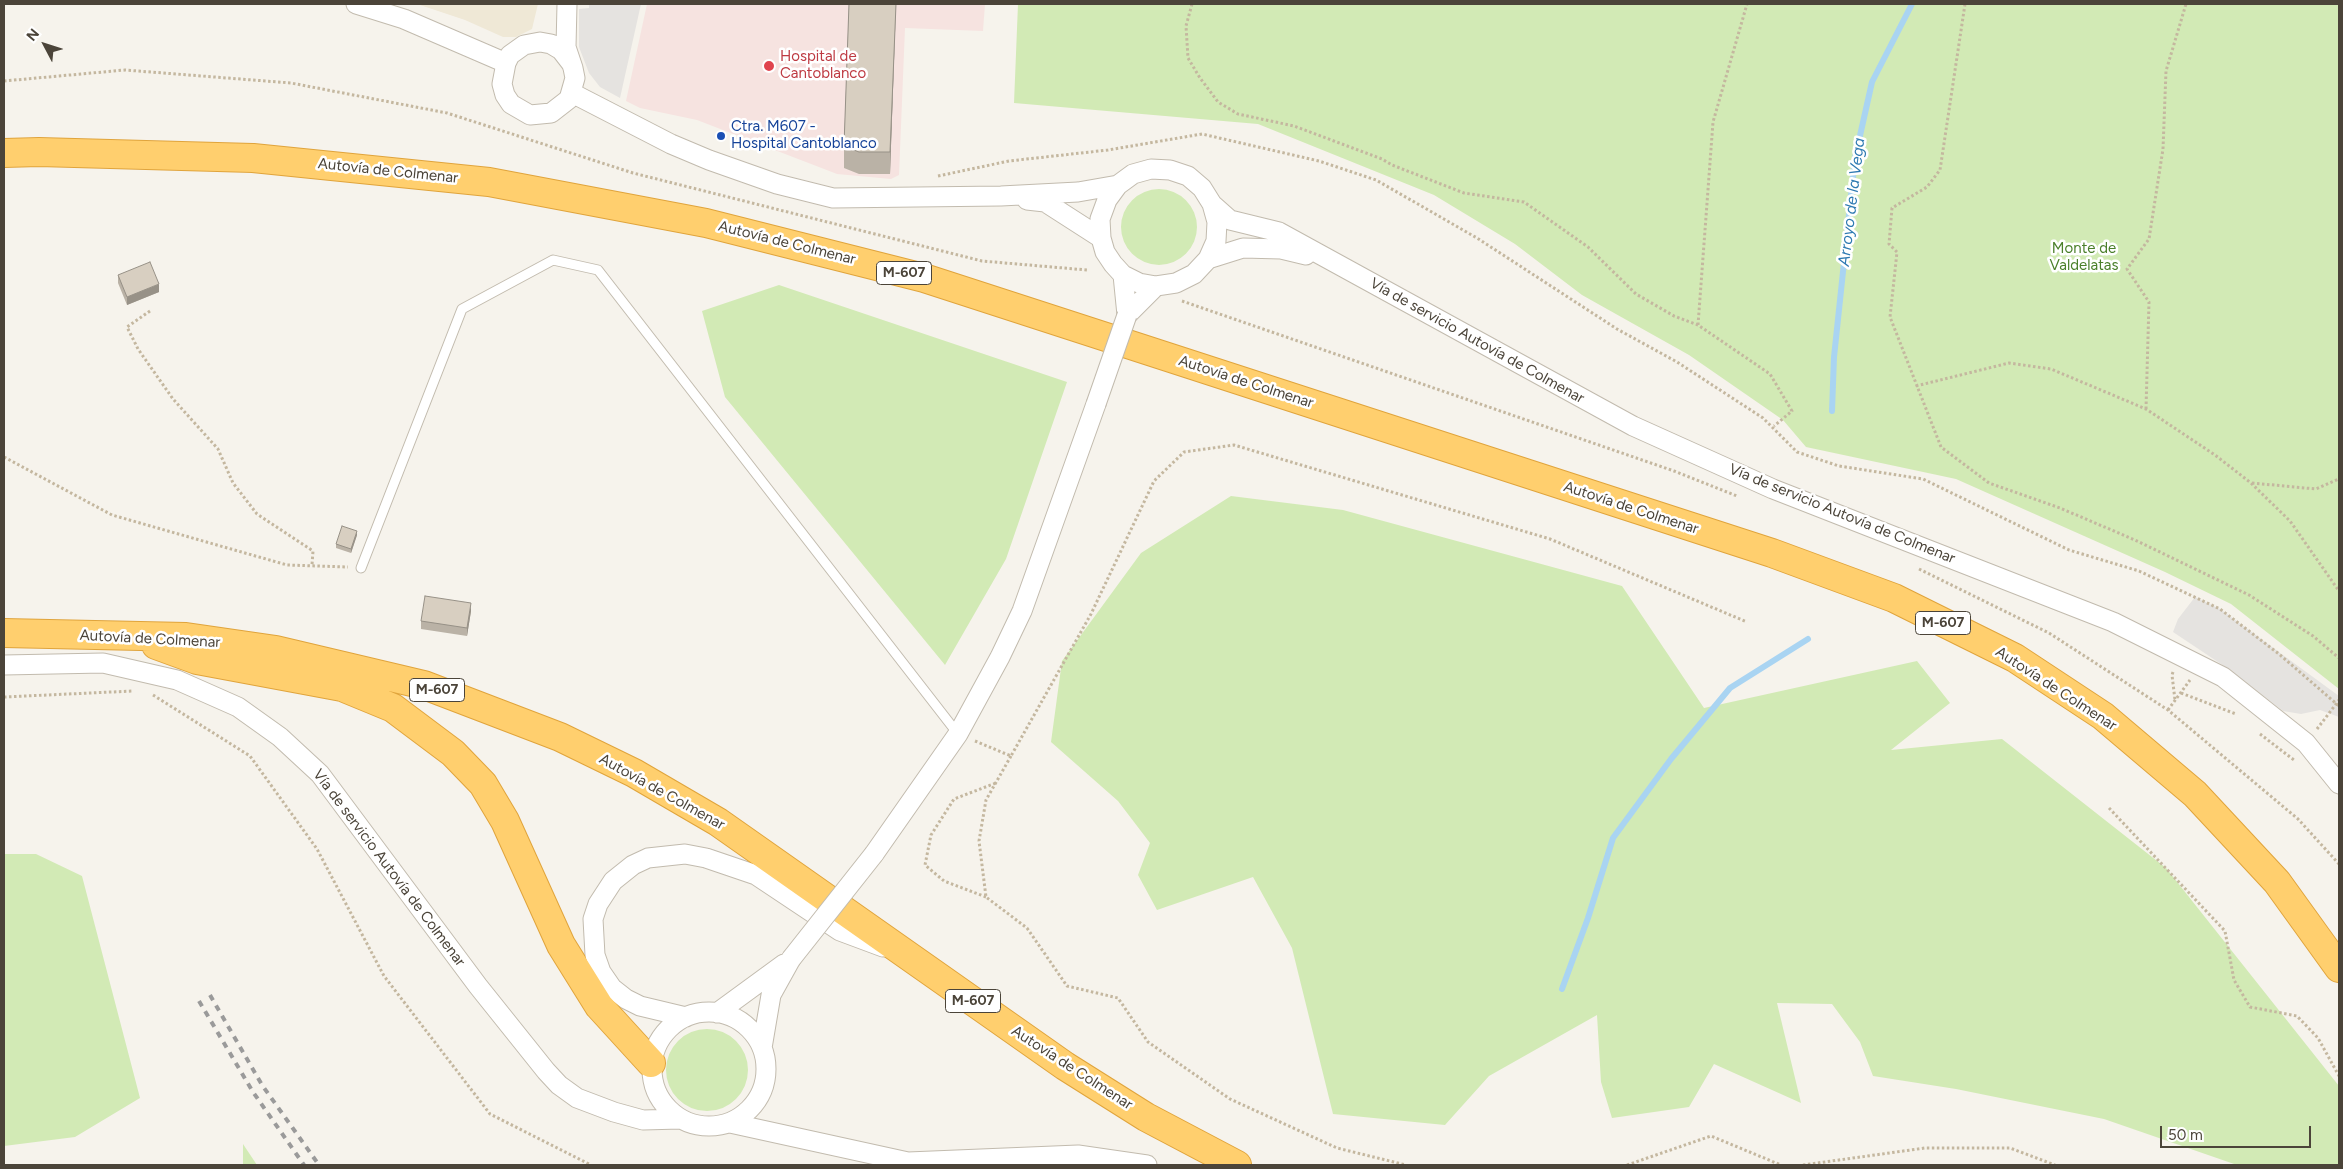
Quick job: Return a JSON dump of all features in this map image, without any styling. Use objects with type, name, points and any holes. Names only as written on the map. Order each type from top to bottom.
[{"type":"highway","name":"Autovía de Colmenar","points":[[4,153],[39,152],[253,158],[489,182],[706,223],[924,278],[1772,554],[1894,598],[2006,653],[2102,716],[2195,794],[2277,882],[2339,968]]},
{"type":"highway","name":"Autovía de Colmenar","points":[[4,633],[186,638],[276,650],[424,684],[560,737],[634,773],[718,822],[1065,1066],[1146,1117],[1237,1165]]},
{"type":"highway","points":[[131,636],[197,660],[342,687],[393,708],[453,753],[483,784],[505,821],[561,945],[599,1006],[651,1064]]},
{"type":"street","points":[[356,4],[404,19],[506,63]]},
{"type":"street","points":[[540,42],[555,31],[566,9]]},
{"type":"street","points":[[566,9],[566,47],[571,63],[575,78],[572,93],[561,107],[551,113],[530,114],[520,110],[508,99],[502,84],[506,63],[516,49],[540,42],[561,50],[571,63]]},
{"type":"street","points":[[572,93],[671,144],[709,160],[777,184],[833,198],[1001,196],[1078,192],[1118,185]]},
{"type":"street","points":[[1151,169],[1170,170],[1188,176],[1202,188],[1212,204],[1217,222],[1216,241],[1208,259],[1194,274],[1176,283],[1156,286],[1139,283],[1123,275],[1109,258],[1101,238],[1100,219],[1106,200],[1118,185],[1133,174],[1151,169]]},
{"type":"street","points":[[1001,196],[1045,202],[1101,238]]},
{"type":"street","name":"Vía de servicio Autovía de Colmenar","points":[[1212,204],[1230,220],[1279,232],[1633,426],[1773,489],[2114,622],[2223,677],[2306,744],[2339,784]]},
{"type":"street","points":[[1208,259],[1243,248],[1281,249],[1330,260]]},
{"type":"street","points":[[762,1048],[771,994],[791,959],[874,854],[958,734],[1022,611],[1127,315],[1123,275]]},
{"type":"street","points":[[1127,315],[1156,286]]},
{"type":"street","name":"Vía de servicio Autovía de Colmenar","points":[[4,665],[103,663],[177,680],[238,707],[280,737],[320,774],[478,986],[546,1071],[560,1085],[577,1098],[614,1112],[643,1120],[680,1119]]},
{"type":"street","points":[[686,1017],[640,1006],[626,999],[612,988],[601,972],[595,955],[593,919],[598,904],[613,881],[633,865],[648,858],[685,854],[706,858],[756,875],[840,931],[908,956]]},
{"type":"street","points":[[717,1013],[791,959]]},
{"type":"street","points":[[730,1123],[754,1105],[764,1088],[768,1066],[762,1048],[752,1032],[738,1019],[706,1012],[686,1017],[671,1026],[657,1044],[651,1064],[651,1078],[658,1096],[680,1119],[696,1124],[730,1123],[908,1162],[1078,1154],[1147,1165]]},
{"type":"lane","points":[[361,568],[462,309],[553,260],[598,270],[958,734]]},
{"type":"path","points":[[1192,4],[1186,26],[1188,58],[1218,102],[1238,114],[1294,126],[1382,159],[1392,165],[1464,193],[1524,202],[1588,247],[1636,294],[1674,316],[1698,325],[1770,374],[1792,412],[1774,426]]},
{"type":"path","points":[[1698,325],[1712,122],[1747,4]]},
{"type":"path","points":[[1965,4],[1940,170],[1927,187],[1892,208],[1889,244],[1897,252],[1890,317],[1941,447],[1989,483],[2060,508],[2135,540],[2249,595],[2313,636],[2339,658]]},
{"type":"path","points":[[2146,409],[2149,302],[2127,269],[2149,239],[2163,149],[2166,71],[2186,4]]},
{"type":"path","points":[[4,81],[125,70],[291,82],[447,113],[633,173],[982,261],[1087,270]]},
{"type":"path","points":[[935,177],[1009,161],[1108,150],[1202,134],[1319,160],[1376,180],[1477,238],[1617,329],[1677,362],[1774,426],[1798,452],[1840,466],[1923,478],[2069,550],[2139,571],[2220,610],[2279,654],[2338,703],[2294,761],[2258,732]]},
{"type":"path","points":[[150,311],[127,327],[138,349],[173,399],[218,449],[233,483],[257,514],[313,551],[312,566]]},
{"type":"path","points":[[1916,386],[2009,363],[2051,369],[2146,409],[2215,455],[2251,482],[2290,521],[2339,591]]},
{"type":"path","points":[[986,897],[980,841],[986,800],[1091,614],[1154,481],[1184,452],[1234,445],[1550,540],[1747,622]]},
{"type":"path","points":[[4,457],[112,515],[287,564],[361,568]]},
{"type":"path","points":[[2251,482],[2316,489],[2339,479]]},
{"type":"path","points":[[2175,701],[2172,675],[2182,656]]},
{"type":"path","points":[[2168,710],[2200,666]]},
{"type":"path","points":[[4,697],[137,691]]},
{"type":"path","points":[[146,691],[250,756],[317,848],[384,976],[490,1114],[591,1165]]},
{"type":"path","points":[[2181,693],[2240,715]]},
{"type":"path","points":[[958,734],[1011,756]]},
{"type":"path","points":[[996,783],[954,799],[931,835],[924,865],[944,881],[986,897],[1027,928],[1067,986],[1118,998],[1148,1042],[1230,1099],[1337,1148],[1406,1165]]},
{"type":"path","points":[[2109,808],[2225,931],[2234,980],[2250,1007],[2297,1016],[2318,1038],[2339,1076]]},
{"type":"path","points":[[1627,1165],[1711,1136],[1781,1165]]},
{"type":"path","points":[[1803,1165],[1925,1148],[2010,1148],[2055,1165]]},
{"type":"shaded area","points":[[417,4],[538,4],[532,29],[516,37],[503,37],[465,20]]},
{"type":"shaded area","points":[[589,4],[641,4],[620,98],[600,87],[589,73],[579,47],[579,9],[589,8]]},
{"type":"shaded area","name":"Hospital de Cantoblanco","points":[[647,4],[985,4],[983,31],[905,28],[899,175],[891,179],[837,174],[697,120],[640,108],[626,101]]},
{"type":"shaded area","points":[[2195,597],[2220,609],[2339,696],[2339,717],[2320,710],[2301,714],[2283,711],[2230,670],[2173,632],[2178,619]]},
{"type":"green space","name":"Monte de Valdelatas","points":[[1018,4],[2339,4],[2339,689],[2231,604],[2165,572],[1956,479],[1806,447],[1783,420],[1689,355],[1582,295],[1515,244],[1434,195],[1258,124],[1014,103]]},
{"type":"green space","points":[[1159,189],[1173,192],[1186,200],[1194,213],[1197,227],[1194,241],[1186,254],[1173,262],[1159,265],[1145,262],[1132,254],[1124,241],[1121,227],[1124,213],[1132,200],[1145,192]]},
{"type":"green space","points":[[779,285],[1067,382],[1006,559],[945,665],[725,397],[702,311]]},
{"type":"green space","points":[[1231,496],[1343,510],[1622,586],[1704,708],[1917,661],[1950,703],[1891,750],[2002,739],[2166,868],[2339,1086],[2339,1165],[2237,1165],[2104,1119],[1956,1089],[1873,1076],[1860,1042],[1832,1004],[1777,1003],[1801,1103],[1714,1064],[1689,1107],[1612,1118],[1601,1082],[1597,1015],[1489,1076],[1445,1125],[1333,1114],[1292,948],[1253,877],[1157,910],[1138,875],[1150,843],[1118,801],[1051,742],[1062,661],[1141,553]]},
{"type":"green space","points":[[4,854],[36,854],[82,876],[140,1098],[75,1137],[4,1146]]},
{"type":"green space","points":[[707,1029],[723,1032],[736,1041],[745,1054],[748,1070],[745,1086],[736,1099],[723,1108],[707,1111],[691,1108],[678,1099],[669,1086],[666,1070],[669,1054],[678,1041],[691,1032]]},
{"type":"green space","points":[[243,1144],[257,1165],[243,1165]]},
{"type":"building","points":[[849,4],[896,4],[890,152],[859,152],[844,146]]},
{"type":"building","points":[[150,262],[159,284],[127,297],[118,275]]},
{"type":"building","points":[[342,526],[357,531],[351,549],[336,544]]},
{"type":"building","points":[[425,596],[471,603],[467,628],[421,621]]},
{"type":"waterway","name":"Arroyo de la Vega","points":[[1832,411],[1834,357],[1855,158],[1872,82],[1912,4]]},
{"type":"waterway","points":[[1562,989],[1588,918],[1613,838],[1671,759],[1730,688],[1808,639]]},
{"type":"railway","points":[[210,995],[262,1085],[319,1165]]},
{"type":"railway","points":[[199,1001],[253,1092],[304,1165]]},
{"type":"place","name":"Hospital de Cantoblanco","points":[[769,66]]},
{"type":"place","name":"Ctra. M607 - Hospital Cantoblanco","points":[[721,136]]}]
